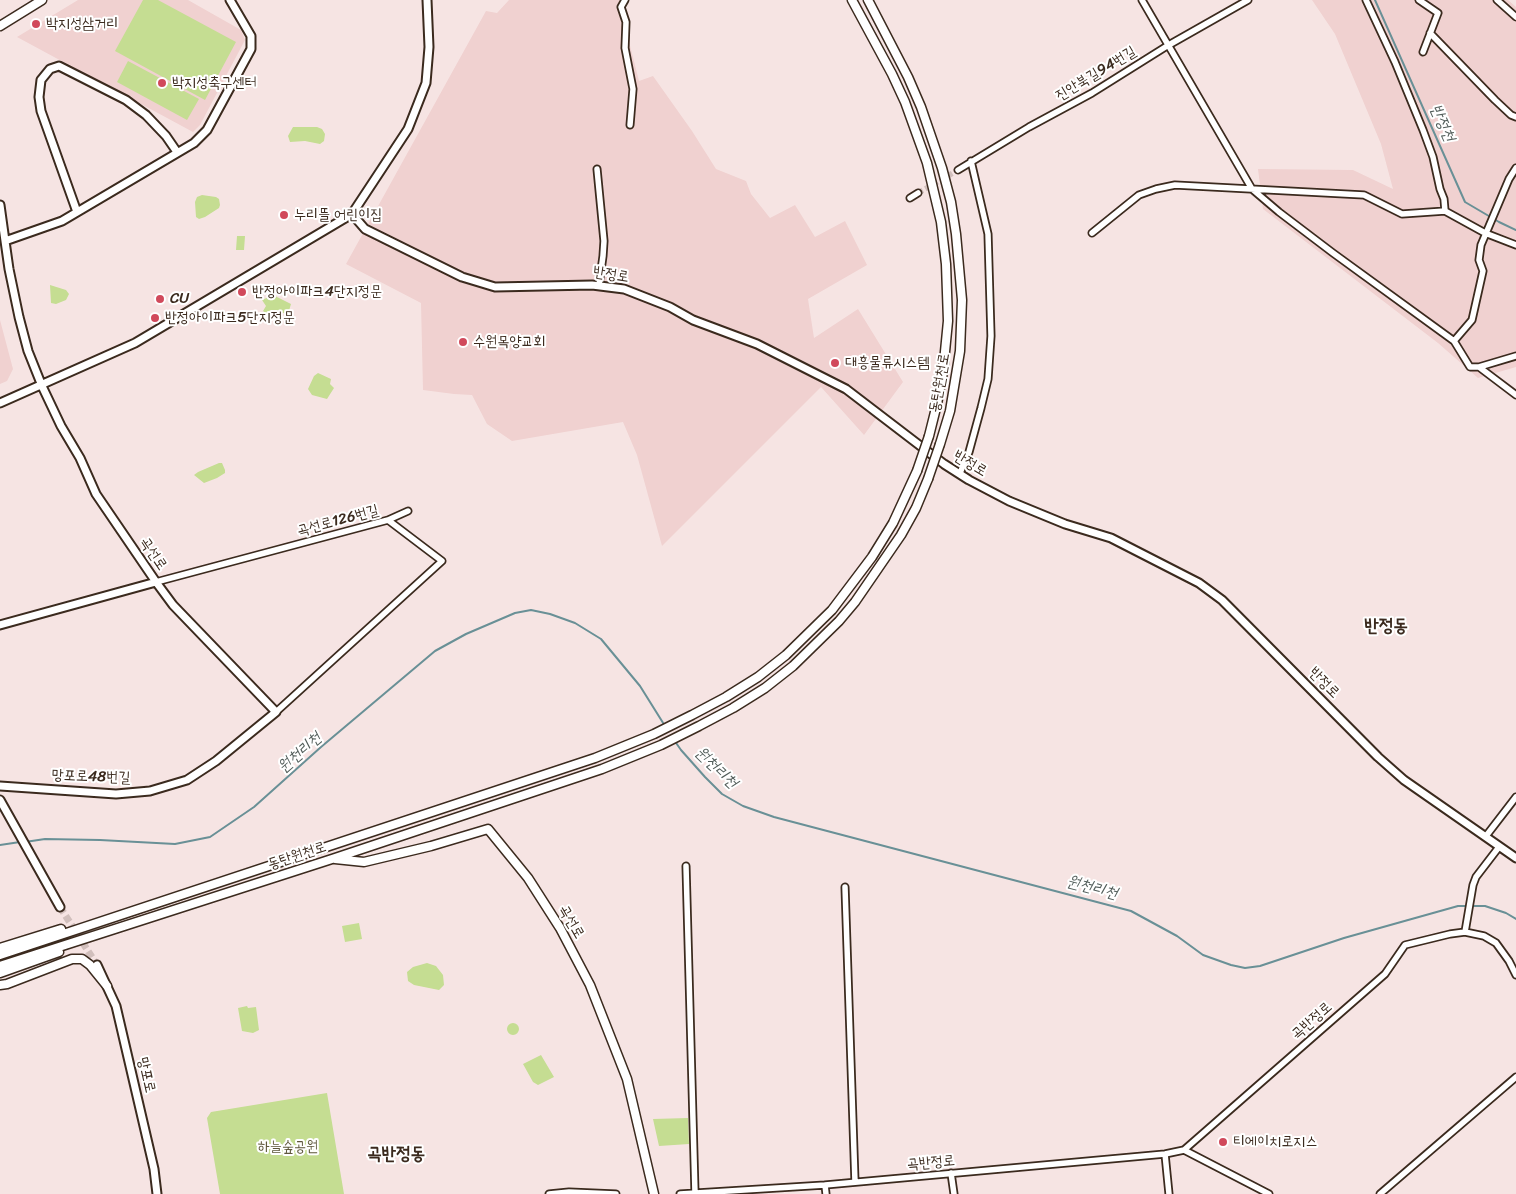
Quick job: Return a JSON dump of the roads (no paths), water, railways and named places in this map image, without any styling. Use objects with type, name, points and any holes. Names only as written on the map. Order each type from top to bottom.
[{"type":"main road","points":[[0,26],[42,0]]},
{"type":"main road","name":"동탄원천로","points":[[0,955],[595,758],[654,734],[726,697],[758,677],[786,655],[832,610],[872,557],[893,523],[917,471],[937,404],[943,372],[948,321],[946,264],[941,222],[927,163],[892,74],[852,0]]},
{"type":"main road","name":"동탄원천로","points":[[0,966],[494,805],[602,768],[661,745],[733,708],[765,688],[793,666],[839,621],[855,602],[902,535],[916,508],[928,480],[950,411],[960,351],[962,300],[951,202],[942,168],[921,107],[868,0]]},
{"type":"main road","name":"곡선로","points":[[332,859],[364,862],[430,846],[488,829],[528,878],[560,928],[590,985],[627,1079],[654,1194]]},
{"type":"main road","points":[[0,948],[56,930],[121,914]]},
{"type":"main road","points":[[0,973],[126,926]]},
{"type":"main road","points":[[0,985],[72,959],[82,959],[90,965],[107,986]]},
{"type":"street","points":[[5,241],[62,221],[194,143],[207,130],[251,49],[252,36],[230,0]]},
{"type":"street","points":[[0,403],[42,386],[135,343],[352,214],[408,129],[426,83],[429,47],[427,0]]},
{"type":"street","points":[[625,0],[621,7],[626,22],[625,48],[633,89],[630,125]]},
{"type":"street","points":[[1142,0],[1167,46],[1252,189],[1325,247],[1454,341],[1470,367],[1480,367],[1516,356]]},
{"type":"street","name":"진안북길94번길","points":[[958,170],[1248,0]]},
{"type":"street","points":[[1366,0],[1395,62],[1423,130],[1433,157],[1444,199],[1445,211]]},
{"type":"street","points":[[1419,0],[1438,13],[1422,52]]},
{"type":"street","points":[[1497,0],[1516,16]]},
{"type":"street","points":[[1430,33],[1495,100],[1511,115],[1516,116]]},
{"type":"street","points":[[77,212],[42,111],[39,97],[41,80],[50,69],[59,66],[126,100],[146,115],[166,136],[177,152]]},
{"type":"street","points":[[960,473],[969,452],[988,379],[991,336],[988,234],[971,161]]},
{"type":"street","points":[[1454,341],[1472,320],[1483,271],[1479,260],[1486,231],[1509,179],[1516,168]]},
{"type":"street","points":[[597,170],[604,241],[604,256],[599,285]]},
{"type":"street","points":[[1092,233],[1139,195],[1175,185],[1364,195],[1402,214],[1445,211],[1516,245]]},
{"type":"street","points":[[910,198],[918,193]]},
{"type":"street","name":"곡선로","points":[[0,205],[9,269],[28,352],[61,426],[80,458],[96,494],[173,605],[276,712]]},
{"type":"street","name":"반정로","points":[[352,214],[365,229],[462,277],[495,287],[599,285],[624,289],[670,307],[693,320],[757,344],[846,390],[944,464],[969,480],[1009,501],[1065,524],[1111,538],[1199,583],[1222,600],[1378,757],[1398,774],[1516,858]]},
{"type":"street","points":[[1480,367],[1516,395]]},
{"type":"street","points":[[388,520],[408,511]]},
{"type":"street","name":"곡선로126번길","points":[[156,582],[388,520],[442,561],[276,712]]},
{"type":"street","points":[[0,625],[156,582]]},
{"type":"street","name":"망포로48번길","points":[[0,786],[116,794],[150,791],[187,780],[216,761],[276,712]]},
{"type":"street","points":[[1486,836],[1516,797]]},
{"type":"street","points":[[0,800],[60,907]]},
{"type":"street","points":[[1500,847],[1476,876],[1465,932],[1484,936],[1496,943],[1516,975]]},
{"type":"street","points":[[686,866],[695,1193]]},
{"type":"street","points":[[844,887],[855,1182]]},
{"type":"street","name":"곡반정로","points":[[680,1194],[825,1185],[1165,1154],[1184,1150],[1385,974],[1405,945],[1465,932]]},
{"type":"street","name":"망포로","points":[[97,965],[118,1016],[154,1169],[157,1194]]},
{"type":"street","points":[[1380,1194],[1516,1078]]},
{"type":"street","points":[[1184,1150],[1269,1194]]},
{"type":"street","points":[[1165,1154],[1169,1194]]},
{"type":"street","points":[[951,1173],[954,1194]]},
{"type":"street","points":[[825,1185],[826,1194]]},
{"type":"street","points":[[549,1194],[616,1194]]},
{"type":"waterway","name":"반정천","points":[[1375,0],[1465,202],[1516,230]]},
{"type":"waterway","name":"원천리천","points":[[25,842],[45,839],[175,844],[210,837],[254,807],[321,747],[435,651],[466,634],[515,613],[531,610],[550,614],[575,623],[601,639],[640,686],[665,726]]},
{"type":"waterway","name":"원천리천","points":[[674,740],[722,794],[743,806],[774,817],[1131,911],[1177,936],[1203,955],[1245,968],[1260,966],[1344,938],[1458,906],[1467,906]]},
{"type":"waterway","name":"원천리천","points":[[0,845],[20,842]]},
{"type":"waterway","name":"원천리천","points":[[1472,906],[1485,906],[1506,913],[1516,919]]},
{"type":"tunnel","points":[[918,193],[958,170]]},
{"type":"tunnel","points":[[60,907],[97,965]]},
{"type":"place","name":"박지성삼거리","points":[[36,24]]},
{"type":"place","name":"박지성축구센터","points":[[162,83]]},
{"type":"place","name":"누리뜰 어린이집","points":[[284,215]]},
{"type":"place","name":"반정아이파크4단지정문","points":[[242,292]]},
{"type":"place","name":"CU","points":[[160,299]]},
{"type":"place","name":"반정아이파크5단지정문","points":[[155,318]]},
{"type":"place","name":"수원목양교회","points":[[463,342]]},
{"type":"place","name":"대흥물류시스템","points":[[835,363]]},
{"type":"place","name":"티에이치로지스","points":[[1223,1142]]},
{"type":"district","name":"반정동","points":[[1386,626]]},
{"type":"district","name":"곡반정동","points":[[396,1154]]},
{"type":"park label","name":"하늘숲공원","points":[[288,1147]]}]
